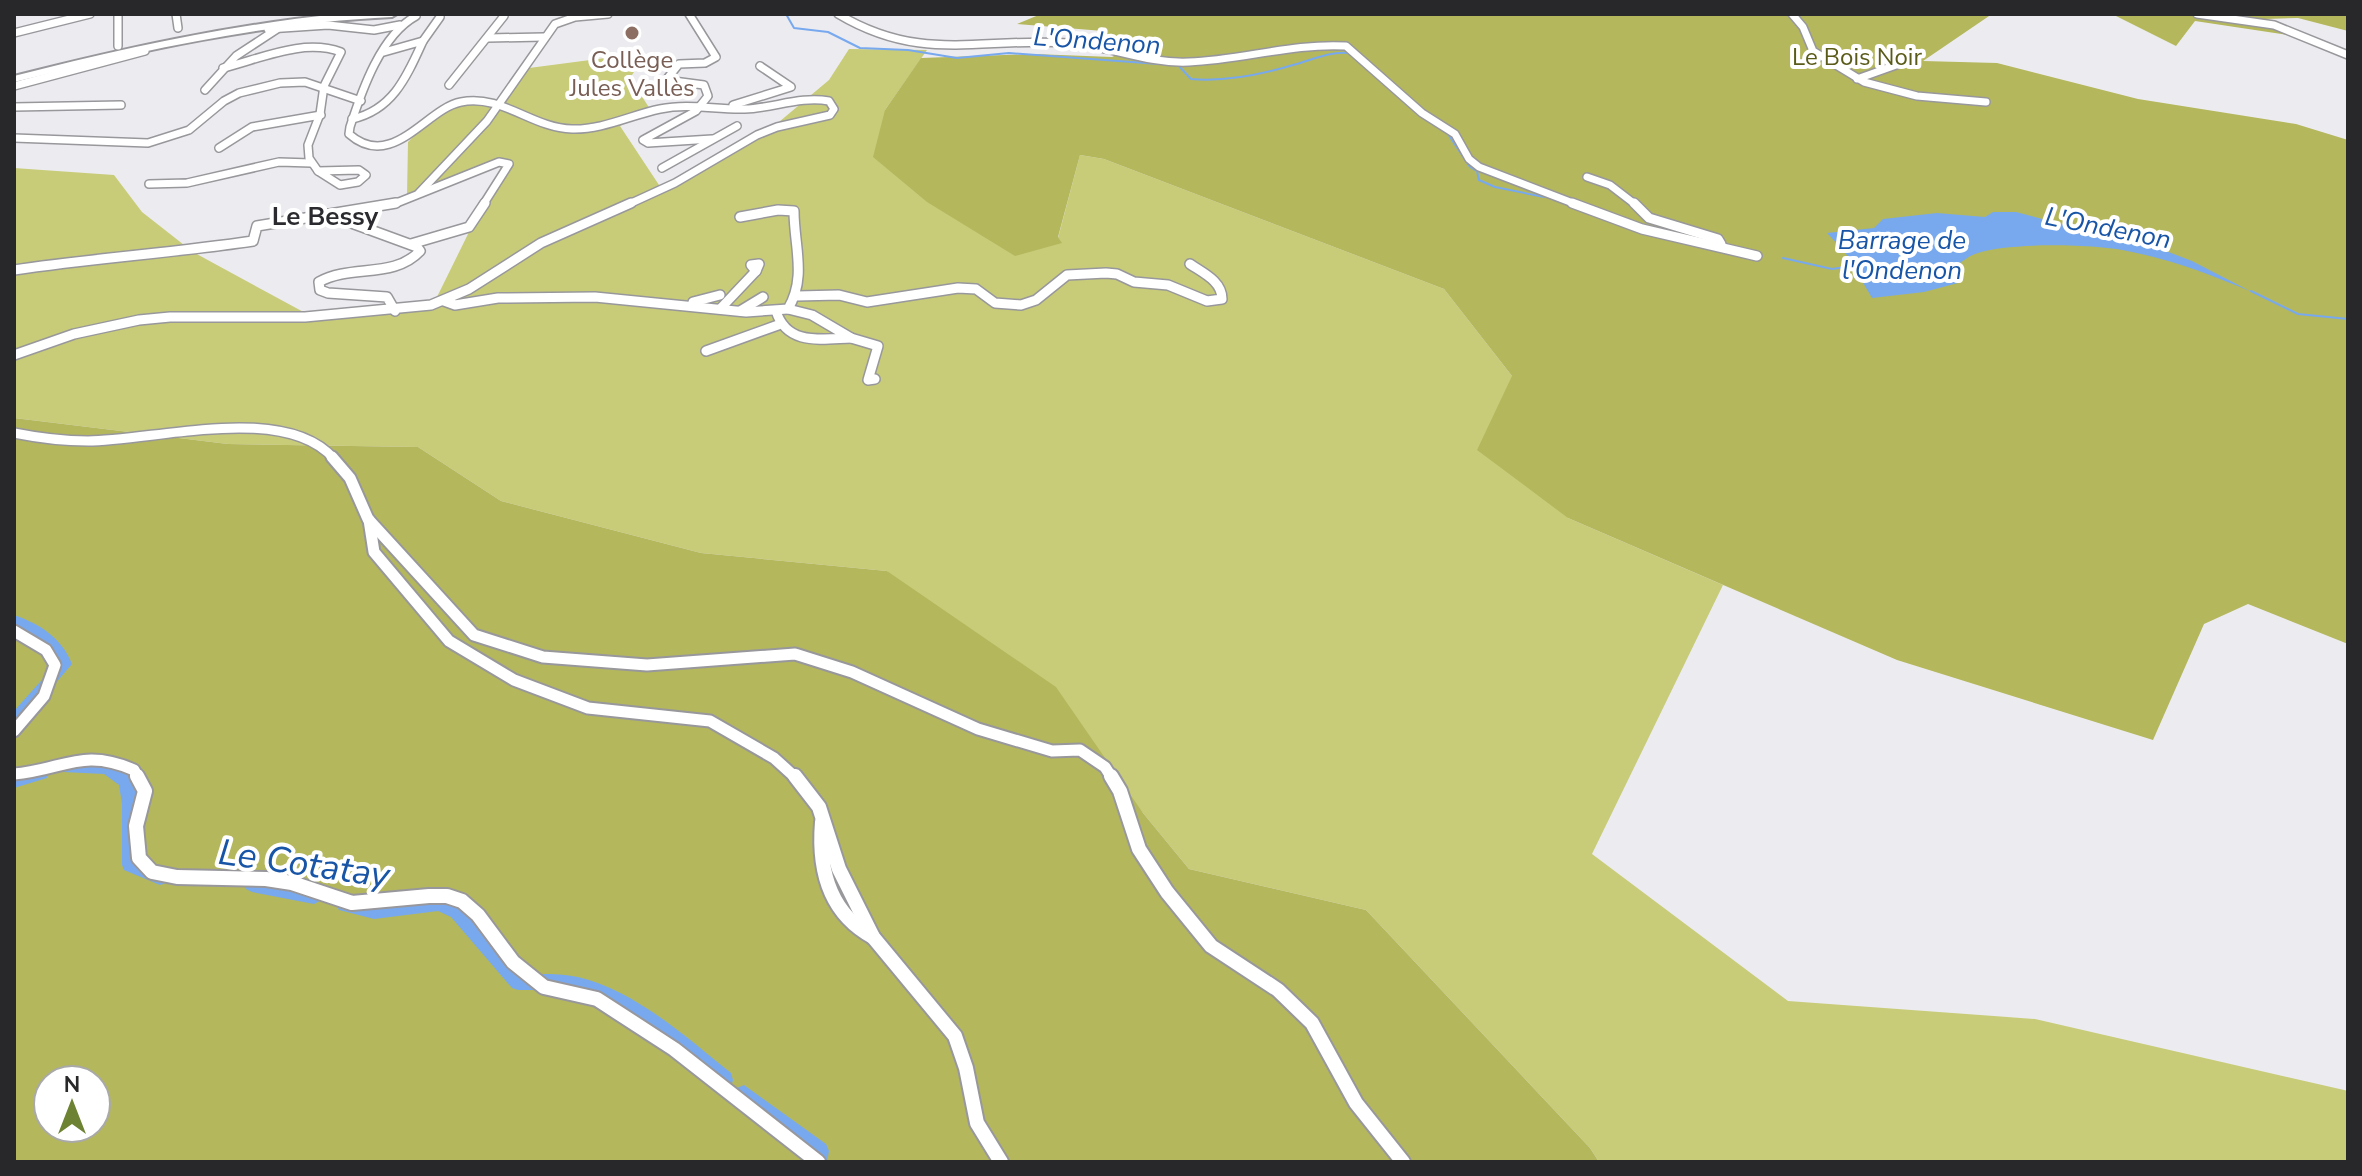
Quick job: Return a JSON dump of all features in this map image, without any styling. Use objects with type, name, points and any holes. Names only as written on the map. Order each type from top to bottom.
[{"type":"highway","points":[[14,77],[207,31],[334,14]]},
{"type":"highway","points":[[14,77],[210,33],[289,21],[392,14]]},
{"type":"street","points":[[14,33],[90,14]]},
{"type":"street","points":[[118,14],[118,46]]},
{"type":"street","points":[[176,14],[178,28]]},
{"type":"street","points":[[416,197],[487,121],[544,37],[561,21],[608,14]]},
{"type":"street","points":[[689,14],[716,57],[705,63],[679,64],[666,80],[704,85],[708,96],[700,112],[671,123],[643,140],[648,143],[712,139]]},
{"type":"street","points":[[838,14],[876,37],[897,42],[951,47],[1067,43],[1161,62],[1239,59],[1281,50],[1346,46],[1359,53],[1422,113],[1455,134],[1469,159],[1479,167],[1526,188],[1642,229],[1757,256]]},
{"type":"street","points":[[1792,14],[1803,27],[1810,48],[1857,79],[1900,93],[1986,102]]},
{"type":"street","points":[[2197,14],[2274,25],[2348,55]]},
{"type":"street","points":[[374,30],[400,25],[416,16]]},
{"type":"street","points":[[449,85],[504,16]]},
{"type":"street","points":[[361,139],[358,129],[398,91],[423,41],[440,17]]},
{"type":"street","points":[[14,86],[160,48],[280,28],[338,25],[374,30],[391,38]]},
{"type":"street","points":[[14,355],[85,332],[170,317],[305,317],[395,311],[444,301],[469,289],[541,243],[675,183],[757,135],[777,127],[830,115],[834,109],[829,101],[814,98],[725,108],[662,108],[601,127],[574,129],[548,125],[500,102],[477,99],[453,104],[433,114],[411,136],[381,143],[351,138],[348,129],[352,119],[400,25]]},
{"type":"street","points":[[205,90],[236,56],[280,28]]},
{"type":"street","points":[[488,38],[544,37]]},
{"type":"street","points":[[384,52],[423,41]]},
{"type":"street","points":[[223,68],[306,48],[332,47],[342,55],[323,89],[321,115],[307,143],[308,158],[318,171],[340,185],[358,182],[366,175],[359,170],[318,171]]},
{"type":"street","points":[[1857,79],[1899,64]]},
{"type":"street","points":[[750,104],[791,87],[760,66]]},
{"type":"street","points":[[14,138],[148,143],[189,130],[224,101],[261,86],[293,82],[361,101]]},
{"type":"street","points":[[14,107],[121,105]]},
{"type":"street","points":[[219,148],[252,127],[321,115]]},
{"type":"street","points":[[352,119],[370,117]]},
{"type":"street","points":[[662,168],[737,126]]},
{"type":"street","points":[[14,270],[101,257],[150,256],[253,241],[257,226],[416,197],[506,161],[509,164],[469,227],[411,244]]},
{"type":"street","points":[[149,184],[187,183],[279,162],[311,163]]},
{"type":"street","points":[[1587,177],[1610,185],[1630,198],[1649,218],[1718,239],[1723,247]]},
{"type":"street","points":[[740,217],[778,210],[794,211],[792,234],[802,266],[797,296],[788,309]]},
{"type":"street","points":[[327,214],[411,244],[420,251],[410,262],[334,273],[325,277],[317,287],[328,293],[387,297],[395,311]]},
{"type":"street","points":[[797,296],[839,295],[867,302],[958,288],[976,289],[995,303],[1021,305],[1036,300],[1067,275],[1106,273],[1117,274],[1134,282],[1168,285],[1207,301],[1222,299],[1223,294],[1217,283],[1190,264]]},
{"type":"street","points":[[721,308],[741,283],[756,271]]},
{"type":"street","points":[[680,304],[720,295]]},
{"type":"street","points":[[444,301],[455,305],[498,298],[595,297],[739,311],[788,309],[812,315],[851,338],[878,346],[868,380],[875,379]]},
{"type":"street","points":[[739,311],[763,297]]},
{"type":"street","points":[[776,311],[778,325],[787,334],[802,338],[851,338]]},
{"type":"street","points":[[706,351],[778,325]]},
{"type":"street","points":[[14,433],[43,439],[90,441],[234,427],[279,431],[325,449],[350,478],[368,519],[374,552],[449,641],[514,680],[588,708],[710,721],[774,758],[811,794],[823,817],[822,864],[830,892],[846,921],[855,930],[873,937],[955,1036],[966,1068],[977,1123],[1001,1162]]},
{"type":"street","points":[[368,519],[474,635],[543,657],[647,665],[795,654],[852,672],[978,729],[1052,751],[1080,750],[1105,767],[1120,791],[1139,849],[1167,892],[1211,946],[1278,990],[1312,1023],[1356,1103],[1403,1162]]},
{"type":"street","points":[[14,631],[46,650],[55,665],[49,686],[37,706],[14,731]]},
{"type":"street","points":[[14,774],[82,758],[119,762],[134,770],[145,791],[136,826],[139,858],[152,872],[177,877],[266,879],[292,883],[352,903],[447,896],[462,901],[478,915],[513,962],[538,982],[597,999],[674,1049],[813,1158]]},
{"type":"green space","name":"Le Bois Noir","points":[[1041,14],[1992,14],[1923,61],[1997,63],[2138,99],[2296,124],[2348,140],[2348,644],[2248,604],[2204,624],[2153,740],[1897,660],[1568,518],[1477,450],[1512,376],[1444,289],[1104,159],[1080,155],[1058,237],[1062,243],[1015,256],[927,202],[873,157],[885,110],[921,58],[1034,54],[1112,57],[1118,54],[1103,31],[1017,24]]},
{"type":"green space","points":[[2112,14],[2348,14],[2348,31],[2298,18],[2265,19],[2307,35],[2294,36],[2195,21],[2176,46]]},
{"type":"green space","points":[[849,49],[927,50],[885,110],[1061,242],[1058,238],[1080,155],[1104,159],[1444,289],[1512,376],[1568,518],[1723,585],[1592,854],[1788,1001],[2035,1019],[2348,1091],[2348,1162],[1599,1162],[1590,1148],[1366,910],[1189,869],[1143,813],[887,571],[701,553],[501,501],[418,447],[228,444],[14,418],[14,168],[114,175],[142,212],[193,252],[309,315],[435,301],[505,159],[407,196],[408,142],[439,111],[466,102],[494,104],[506,101],[529,68],[636,54],[636,69],[630,78],[650,109],[620,126],[661,188],[773,127],[829,80]]},
{"type":"green space","points":[[14,418],[228,444],[418,447],[501,501],[701,553],[887,571],[1056,687],[1143,813],[1189,869],[1366,910],[1590,1148],[1599,1162],[14,1162]]},
{"type":"water","name":"Barrage de l'Ondenon","points":[[1993,212],[2016,212],[2076,228],[2132,238],[2192,261],[2250,291],[2177,264],[2132,252],[2077,246],[2032,246],[1993,249],[1972,255],[1957,265],[1958,283],[1924,292],[1872,298],[1845,252],[1827,233],[1874,228],[1883,219],[1937,213],[1985,217]]},
{"type":"waterway","name":"L'Ondenon","points":[[786,14],[794,28],[828,32],[860,48],[908,50],[957,58],[1009,53],[1159,64]]},
{"type":"waterway","name":"L'Ondenon","points":[[1178,65],[1191,79],[1230,79],[1281,69],[1328,55],[1349,53]]},
{"type":"waterway","name":"L'Ondenon","points":[[1406,104],[1420,115]]},
{"type":"waterway","name":"L'Ondenon","points":[[1448,134],[1470,167],[1477,171],[1479,180],[1495,187],[1544,197]]},
{"type":"waterway","name":"L'Ondenon","points":[[1783,258],[1832,269],[1845,267]]},
{"type":"waterway","name":"L'Ondenon","points":[[2251,291],[2298,314],[2348,319]]},
{"type":"waterway","name":"Le Cotatay","points":[[14,620],[51,642],[65,664],[19,716]]},
{"type":"waterway","name":"Le Cotatay","points":[[69,767],[104,768],[125,781],[130,795],[130,865],[160,878]]},
{"type":"waterway","name":"Le Cotatay","points":[[14,781],[41,773]]},
{"type":"waterway","name":"Le Cotatay","points":[[252,884],[314,896]]},
{"type":"waterway","name":"Le Cotatay","points":[[345,905],[374,911],[440,903],[457,912],[518,982],[574,985],[609,997],[661,1030],[724,1080]]},
{"type":"waterway","name":"Le Cotatay","points":[[744,1095],[819,1151],[817,1162]]},
{"type":"place","name":"Collège Jules Vallès","points":[[632,33]]},
{"type":"district","name":"Le Bessy","points":[[325,216]]}]
